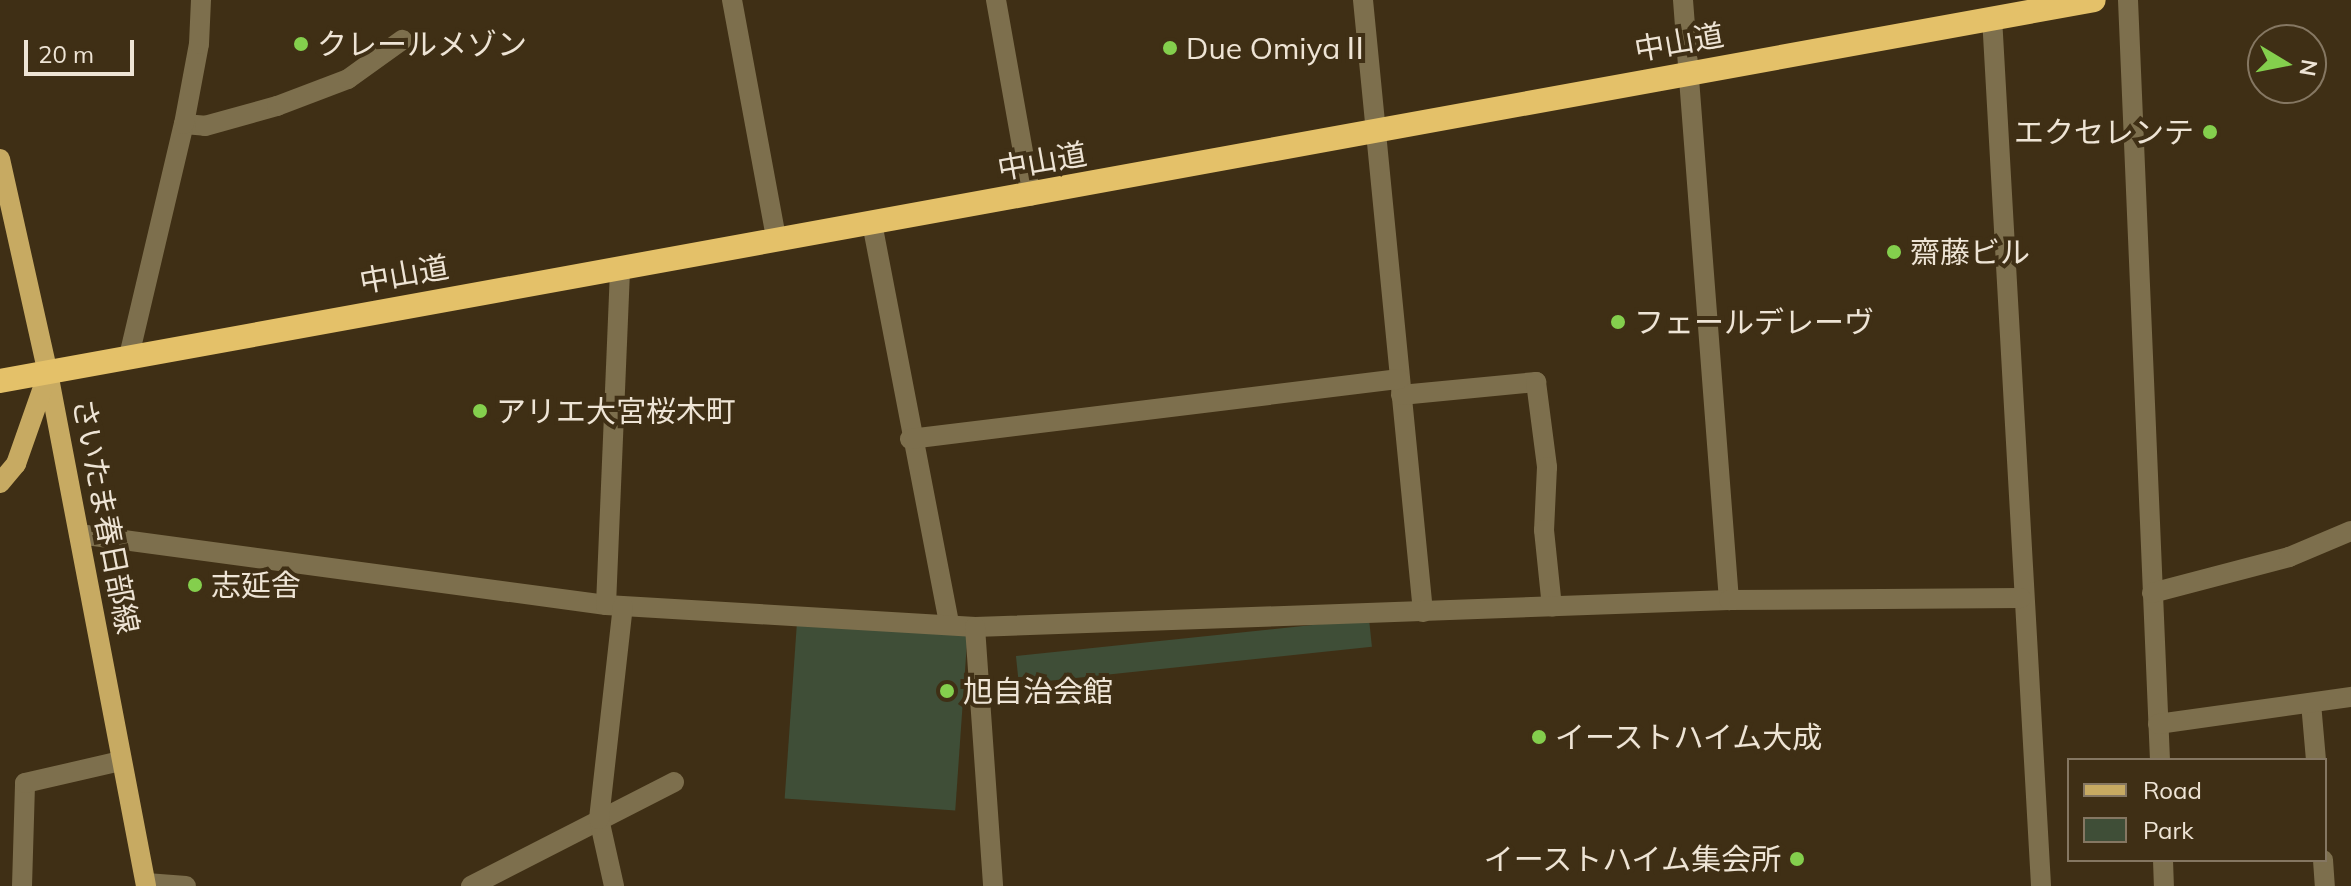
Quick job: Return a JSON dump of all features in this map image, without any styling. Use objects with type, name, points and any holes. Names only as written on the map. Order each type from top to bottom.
[{"type":"highway","name":"中山道","points":[[0,381],[776,238],[1031,196],[2048,4],[2094,0]]},
{"type":"main road","name":"さいたま春日部線","points":[[0,159],[48,373],[146,884]]},
{"type":"main road","points":[[0,483],[16,464],[48,373]]},
{"type":"street","points":[[129,356],[184,124],[199,44],[201,0]]},
{"type":"street","points":[[732,0],[776,238]]},
{"type":"street","points":[[996,0],[1031,196]]},
{"type":"street","points":[[1363,0],[1423,612]]},
{"type":"street","points":[[1683,0],[1685,73],[1729,600]]},
{"type":"street","points":[[2128,0],[2160,758]]},
{"type":"street","points":[[1992,17],[2021,598],[2041,886]]},
{"type":"street","points":[[184,124],[205,126],[277,106],[348,79],[402,40]]},
{"type":"street","points":[[872,223],[910,439],[949,623]]},
{"type":"street","points":[[614,886],[599,819],[615,606],[620,267]]},
{"type":"street","points":[[910,439],[1400,387],[1536,382],[1547,467],[1544,530],[1552,607]]},
{"type":"street","points":[[2152,593],[2289,557],[2351,531]]},
{"type":"street","points":[[79,534],[615,606],[949,623],[975,627],[1729,600],[2021,598]]},
{"type":"street","points":[[975,627],[993,886]]},
{"type":"street","points":[[2158,724],[2351,697]]},
{"type":"street","points":[[2311,703],[2316,758]]},
{"type":"street","points":[[22,886],[25,783],[121,761]]},
{"type":"street","points":[[471,886],[674,782]]},
{"type":"street","points":[[2163,862],[2164,886]]},
{"type":"street","points":[[2323,862],[2325,886]]},
{"type":"street","points":[[146,884],[186,886]]},
{"type":"green space","points":[[1369,619],[1372,647],[1019,684],[1016,656]]},
{"type":"green space","points":[[797,622],[968,634],[955,810],[785,799]]},
{"type":"place","name":"クレールメゾン","points":[[301,44]]},
{"type":"place","name":"Due OmiyaⅡ","points":[[1170,48]]},
{"type":"place","name":"エクセレンテ","points":[[2210,132]]},
{"type":"place","name":"齋藤ビル","points":[[1894,252]]},
{"type":"place","name":"フェールデレーヴ","points":[[1618,322]]},
{"type":"place","name":"アリエ大宮桜木町","points":[[480,411]]},
{"type":"place","name":"志延舎","points":[[195,585]]},
{"type":"place","name":"旭自治会館","points":[[947,691]]},
{"type":"place","name":"イーストハイム大成","points":[[1539,737]]},
{"type":"place","name":"イーストハイム集会所","points":[[1797,859]]}]
